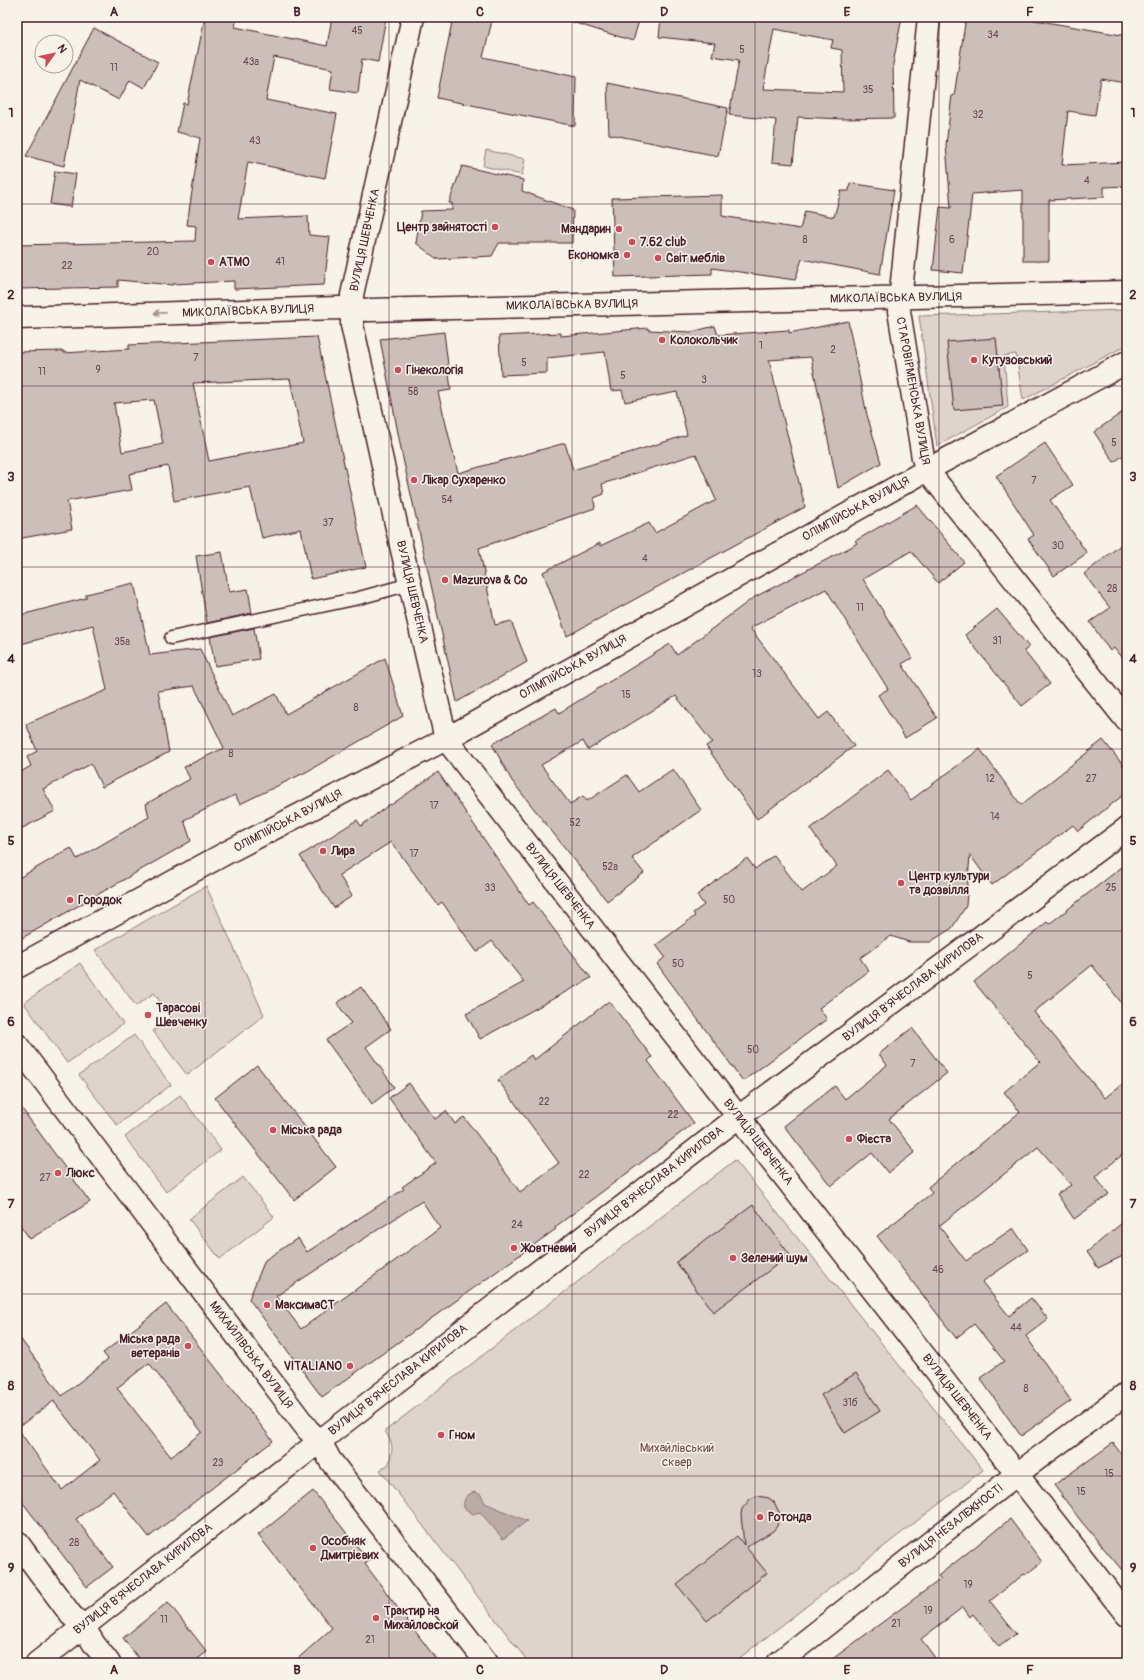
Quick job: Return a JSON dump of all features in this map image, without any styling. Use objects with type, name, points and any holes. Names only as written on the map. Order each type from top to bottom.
[{"type":"street","name":"ВУЛИЦЯ ШЕВЧЕНКА","points":[[413,17],[354,287],[352,325],[446,739],[732,1109],[740,1116],[751,1134],[1127,1615]]},
{"type":"street","name":"СТАРОВІРМЕНСЬКА ВУЛИЦЯ","points":[[929,17],[899,311],[923,458],[927,470],[1127,721]]},
{"type":"street","name":"МИКОЛАЇВСЬКА ВУЛИЦЯ","points":[[17,318],[1127,292]]},
{"type":"street","name":"ОЛІМПІЙСЬКА ВУЛИЦЯ","points":[[17,968],[226,853],[446,739],[927,470],[1127,362]]},
{"type":"street","name":"ВУЛИЦЯ В'ЯЧЕСЛАВА КИРИЛОВА","points":[[37,1663],[320,1441],[740,1116],[1127,828]]},
{"type":"street","name":"МИХАЙЛІВСЬКА ВУЛИЦЯ","points":[[17,1045],[308,1430],[320,1441],[330,1460],[487,1663]]},
{"type":"street","name":"ВУЛИЦЯ НЕЗАЛЕЖНОСТІ","points":[[778,1663],[1017,1474],[1127,1393]]},
{"type":"street","points":[[17,1542],[71,1615],[83,1626],[94,1644],[109,1663]]},
{"type":"lane","points":[[171,638],[359,598],[410,584]]},
{"type":"green space","points":[[486,150],[525,159],[522,175],[483,166]]},
{"type":"green space","points":[[1127,310],[1127,345],[1023,400],[1016,354],[1004,356],[1008,407],[937,446],[919,316]]},
{"type":"green space","points":[[206,886],[264,1015],[187,1075],[153,1031],[171,1017],[154,993],[136,1006],[95,950]]},
{"type":"green space","points":[[80,963],[123,1024],[67,1063],[24,1003]]},
{"type":"green space","points":[[134,1035],[171,1085],[117,1125],[79,1075]]},
{"type":"green space","points":[[180,1095],[221,1150],[166,1192],[125,1137]]},
{"type":"green space","name":"Михайлівський сквер","points":[[735,1160],[983,1470],[733,1663],[529,1663],[380,1470],[389,1464],[392,1450],[390,1440],[385,1431]]},
{"type":"green space","points":[[243,1177],[274,1217],[220,1259],[189,1219]]},
{"type":"shaded area","points":[[475,1492],[481,1495],[485,1503],[527,1521],[503,1539],[480,1512],[473,1514],[464,1508],[466,1497]]},
{"type":"building","points":[[205,17],[237,17],[235,27],[327,46],[332,17],[386,17],[378,62],[362,59],[358,93],[330,89],[333,69],[274,57],[266,100],[337,114],[325,178],[248,162],[238,219],[308,216],[309,235],[330,237],[324,285],[234,289],[234,281],[173,285],[118,280],[118,287],[17,289],[17,245],[195,241],[196,226],[187,225],[200,138],[177,132],[183,103],[187,104]]},
{"type":"building","points":[[453,17],[493,17],[483,57],[576,77],[575,126],[437,98]]},
{"type":"building","points":[[573,17],[640,17],[633,41],[572,22]]},
{"type":"building","points":[[661,17],[902,17],[893,64],[894,118],[843,119],[798,117],[793,164],[772,162],[776,120],[729,115],[739,60],[712,56],[715,43],[659,37]],"holes":[[[774,29],[833,40],[831,48],[842,50],[843,92],[763,89]]]},
{"type":"building","points":[[966,17],[1017,17],[1127,36],[1127,83],[1101,79],[1095,115],[1068,111],[1062,165],[1127,162],[1127,186],[1104,187],[1104,197],[1049,200],[1049,261],[1023,261],[1023,190],[972,194],[963,273],[933,270],[940,207],[951,208],[946,145],[952,95],[954,96]]},
{"type":"building","points":[[94,28],[158,62],[144,88],[130,80],[119,100],[80,80],[64,166],[26,156],[70,74],[74,74],[74,66]]},
{"type":"building","points":[[607,83],[728,108],[718,156],[609,134]]},
{"type":"building","name":"Центр зайнятості","points":[[462,166],[523,180],[522,191],[573,210],[572,243],[499,243],[492,256],[437,259],[416,243],[421,211],[452,210],[452,203],[449,203]]},
{"type":"building","points":[[55,171],[76,174],[71,207],[50,204]]},
{"type":"building","points":[[850,183],[894,190],[880,274],[802,259],[795,280],[712,268],[712,274],[615,277],[612,198],[722,195],[722,216],[800,229],[805,211],[834,217],[841,191],[849,191]]},
{"type":"building","points":[[848,321],[867,415],[881,463],[838,488],[811,357],[769,360],[805,507],[567,636],[543,572],[600,543],[600,546],[649,523],[655,533],[716,500],[696,454],[602,484],[604,494],[594,498],[595,508],[479,548],[495,625],[511,621],[527,662],[457,702],[402,454],[380,339],[444,332],[451,390],[438,392],[458,473],[565,443],[573,470],[687,435],[677,392],[625,402],[622,390],[611,391],[605,352],[547,358],[547,373],[501,375],[499,336],[561,333],[561,336],[648,328],[648,330],[691,332],[715,326],[718,335],[789,330],[789,333]]},
{"type":"building","points":[[317,337],[366,567],[311,579],[301,529],[262,538],[250,487],[174,501],[168,466],[129,474],[132,490],[67,501],[72,529],[17,539],[17,352],[64,351],[64,353],[129,349],[129,345]],"holes":[[[290,379],[303,443],[209,461],[193,383]],[[154,400],[163,444],[122,452],[114,403]]]},
{"type":"building","name":"Кутузовський","points":[[996,338],[1003,406],[954,410],[947,342]]},
{"type":"building","points":[[1127,409],[1127,453],[1114,462],[1094,432]]},
{"type":"building","points":[[1045,443],[1073,485],[1050,500],[1087,553],[1054,576],[1028,539],[1034,535],[996,476]]},
{"type":"building","points":[[917,505],[964,562],[938,583],[911,551],[863,579],[912,658],[902,664],[937,718],[905,738],[878,695],[888,689],[826,589],[750,628],[819,719],[828,712],[854,746],[757,819],[706,746],[712,742],[676,696],[588,750],[583,741],[541,765],[570,804],[583,796],[587,801],[627,775],[639,792],[673,769],[701,810],[632,858],[644,873],[607,901],[512,781],[492,744],[556,708],[559,713],[670,644],[677,655],[753,598],[851,547],[857,543],[855,541]]},
{"type":"building","points":[[1127,540],[1127,665],[1114,648],[1110,651],[1090,622],[1110,608],[1084,574]]},
{"type":"building","points":[[222,552],[229,592],[248,589],[252,613],[207,623],[196,556]]},
{"type":"building","points":[[134,583],[150,655],[200,649],[232,716],[276,694],[286,714],[385,658],[403,716],[306,772],[240,804],[235,795],[184,820],[191,841],[17,941],[17,879],[71,848],[77,859],[149,817],[146,804],[190,779],[184,767],[224,748],[194,686],[158,691],[169,752],[102,787],[91,764],[43,789],[55,811],[17,831],[17,774],[31,766],[27,757],[37,751],[26,724],[107,690],[93,625],[17,645],[17,616],[86,598],[86,594]]},
{"type":"building","points":[[997,609],[1029,647],[1024,651],[1050,684],[1022,706],[965,635]]},
{"type":"building","points":[[254,628],[259,659],[215,666],[210,637]]},
{"type":"building","points":[[1103,740],[1127,770],[1127,792],[1078,831],[1073,825],[992,885],[970,855],[966,906],[952,928],[930,942],[909,942],[891,936],[860,958],[869,971],[819,1008],[827,1019],[743,1081],[657,964],[665,957],[656,945],[695,916],[693,913],[704,905],[697,895],[747,858],[755,869],[774,855],[802,892],[837,866],[810,829],[888,770],[911,800],[980,749],[1021,805]]},
{"type":"building","points":[[438,772],[529,905],[533,902],[591,978],[480,1039],[466,1014],[524,982],[492,941],[477,952],[442,902],[438,905],[391,842],[339,875],[352,896],[334,908],[300,856],[357,820],[361,826],[390,804],[391,805]]},
{"type":"building","points":[[1127,863],[1127,1010],[1092,965],[1034,1012],[1105,1098],[1127,1080],[1127,1151],[1095,1177],[1109,1194],[1074,1219],[1057,1194],[1071,1185],[1038,1147],[939,1226],[966,1261],[1013,1228],[1028,1250],[982,1282],[1009,1316],[1031,1298],[1048,1319],[1026,1336],[1071,1401],[1021,1436],[980,1378],[1004,1361],[974,1324],[956,1338],[877,1236],[932,1193],[928,1187],[1020,1112],[1004,1092],[1040,1062],[974,982],[1047,922],[1049,924]]},
{"type":"building","points":[[361,987],[391,1029],[366,1047],[394,1087],[372,1104],[326,1040],[351,1023],[337,1003]]},
{"type":"building","points":[[609,1001],[652,1057],[648,1061],[694,1123],[555,1227],[556,1229],[322,1397],[249,1299],[265,1260],[298,1238],[307,1252],[404,1189],[402,1187],[436,1163],[389,1098],[409,1083],[435,1119],[446,1111],[455,1124],[464,1117],[520,1192],[559,1163],[498,1080],[531,1055],[534,1060]],"holes":[[[422,1201],[440,1228],[301,1329],[276,1296]]]},
{"type":"building","name":"Фієста","points":[[912,1028],[947,1073],[889,1119],[915,1152],[888,1173],[872,1153],[831,1186],[784,1126],[835,1086],[845,1099],[887,1065],[879,1054]]},
{"type":"building","name":"Міська рада","points":[[257,1065],[336,1167],[294,1200],[215,1098]]},
{"type":"building","points":[[17,1102],[90,1202],[30,1239],[17,1221]]},
{"type":"building","name":"Зелений шум","points":[[753,1205],[790,1255],[713,1312],[676,1262]]},
{"type":"building","points":[[1127,1219],[1127,1254],[1098,1268],[1087,1252]]},
{"type":"building","points":[[166,1304],[273,1441],[149,1537],[113,1491],[76,1519],[113,1567],[87,1587],[17,1495],[17,1428],[17,1334],[62,1396],[108,1359],[103,1353]],"holes":[[[149,1363],[202,1432],[171,1457],[117,1388]],[[55,1400],[54,1402],[100,1460],[62,1490],[17,1428]]]},
{"type":"building","points":[[856,1373],[880,1411],[845,1433],[821,1395]]},
{"type":"building","points":[[1113,1443],[1127,1462],[1127,1576],[1081,1521],[1054,1485]]},
{"type":"building","points":[[313,1491],[369,1561],[365,1564],[439,1663],[293,1663],[332,1628],[258,1535]]},
{"type":"building","points":[[757,1496],[769,1498],[774,1502],[780,1514],[777,1526],[773,1531],[746,1547],[767,1573],[707,1621],[677,1585],[737,1536],[744,1545],[741,1515],[742,1509],[750,1499]]},
{"type":"building","points":[[1010,1519],[1042,1562],[1025,1575],[1024,1574],[990,1601],[1016,1634],[999,1647],[973,1614],[970,1617],[963,1607],[921,1639],[939,1663],[827,1663],[941,1579],[938,1576]]},
{"type":"building","points":[[168,1602],[207,1652],[192,1663],[142,1663],[123,1638]]},
{"type":"place","name":"Центр зайнятості","points":[[495,227]]},
{"type":"place","name":"Мандарин","points":[[619,229]]},
{"type":"place","name":"7.62 club","points":[[632,242]]},
{"type":"place","name":"Економка","points":[[627,255]]},
{"type":"place","name":"Світ меблів","points":[[658,258]]},
{"type":"place","name":"АТМО","points":[[211,262]]},
{"type":"place","name":"Колокольчик","points":[[662,340]]},
{"type":"place","name":"Кутузовський","points":[[974,360]]},
{"type":"place","name":"Гінекологія","points":[[398,370]]},
{"type":"place","name":"Лікар Сухаренко","points":[[414,480]]},
{"type":"place","name":"Mazurova & Co","points":[[445,580]]},
{"type":"place","name":"Лира","points":[[323,851]]},
{"type":"place","name":"Центр культури та дозвілля","points":[[901,883]]},
{"type":"place","name":"Городок","points":[[70,900]]},
{"type":"place","name":"Тарасові Шевченку","points":[[148,1015]]},
{"type":"place","name":"Міська рада","points":[[273,1130]]},
{"type":"place","name":"Фієста","points":[[849,1139]]},
{"type":"place","name":"Люкс","points":[[58,1173]]},
{"type":"place","name":"Жовтневий","points":[[514,1248]]},
{"type":"place","name":"Зелений шум","points":[[733,1258]]},
{"type":"place","name":"МаксимаСТ","points":[[267,1305]]},
{"type":"place","name":"Міська рада ветеранів","points":[[188,1346]]},
{"type":"place","name":"VITALIANO","points":[[350,1366]]},
{"type":"place","name":"Гном","points":[[441,1435]]},
{"type":"place","name":"Ротонда","points":[[760,1517]]},
{"type":"place","name":"Особняк Дмитрієвих","points":[[313,1548]]},
{"type":"place","name":"Трактир на Михайловской","points":[[376,1618]]}]
